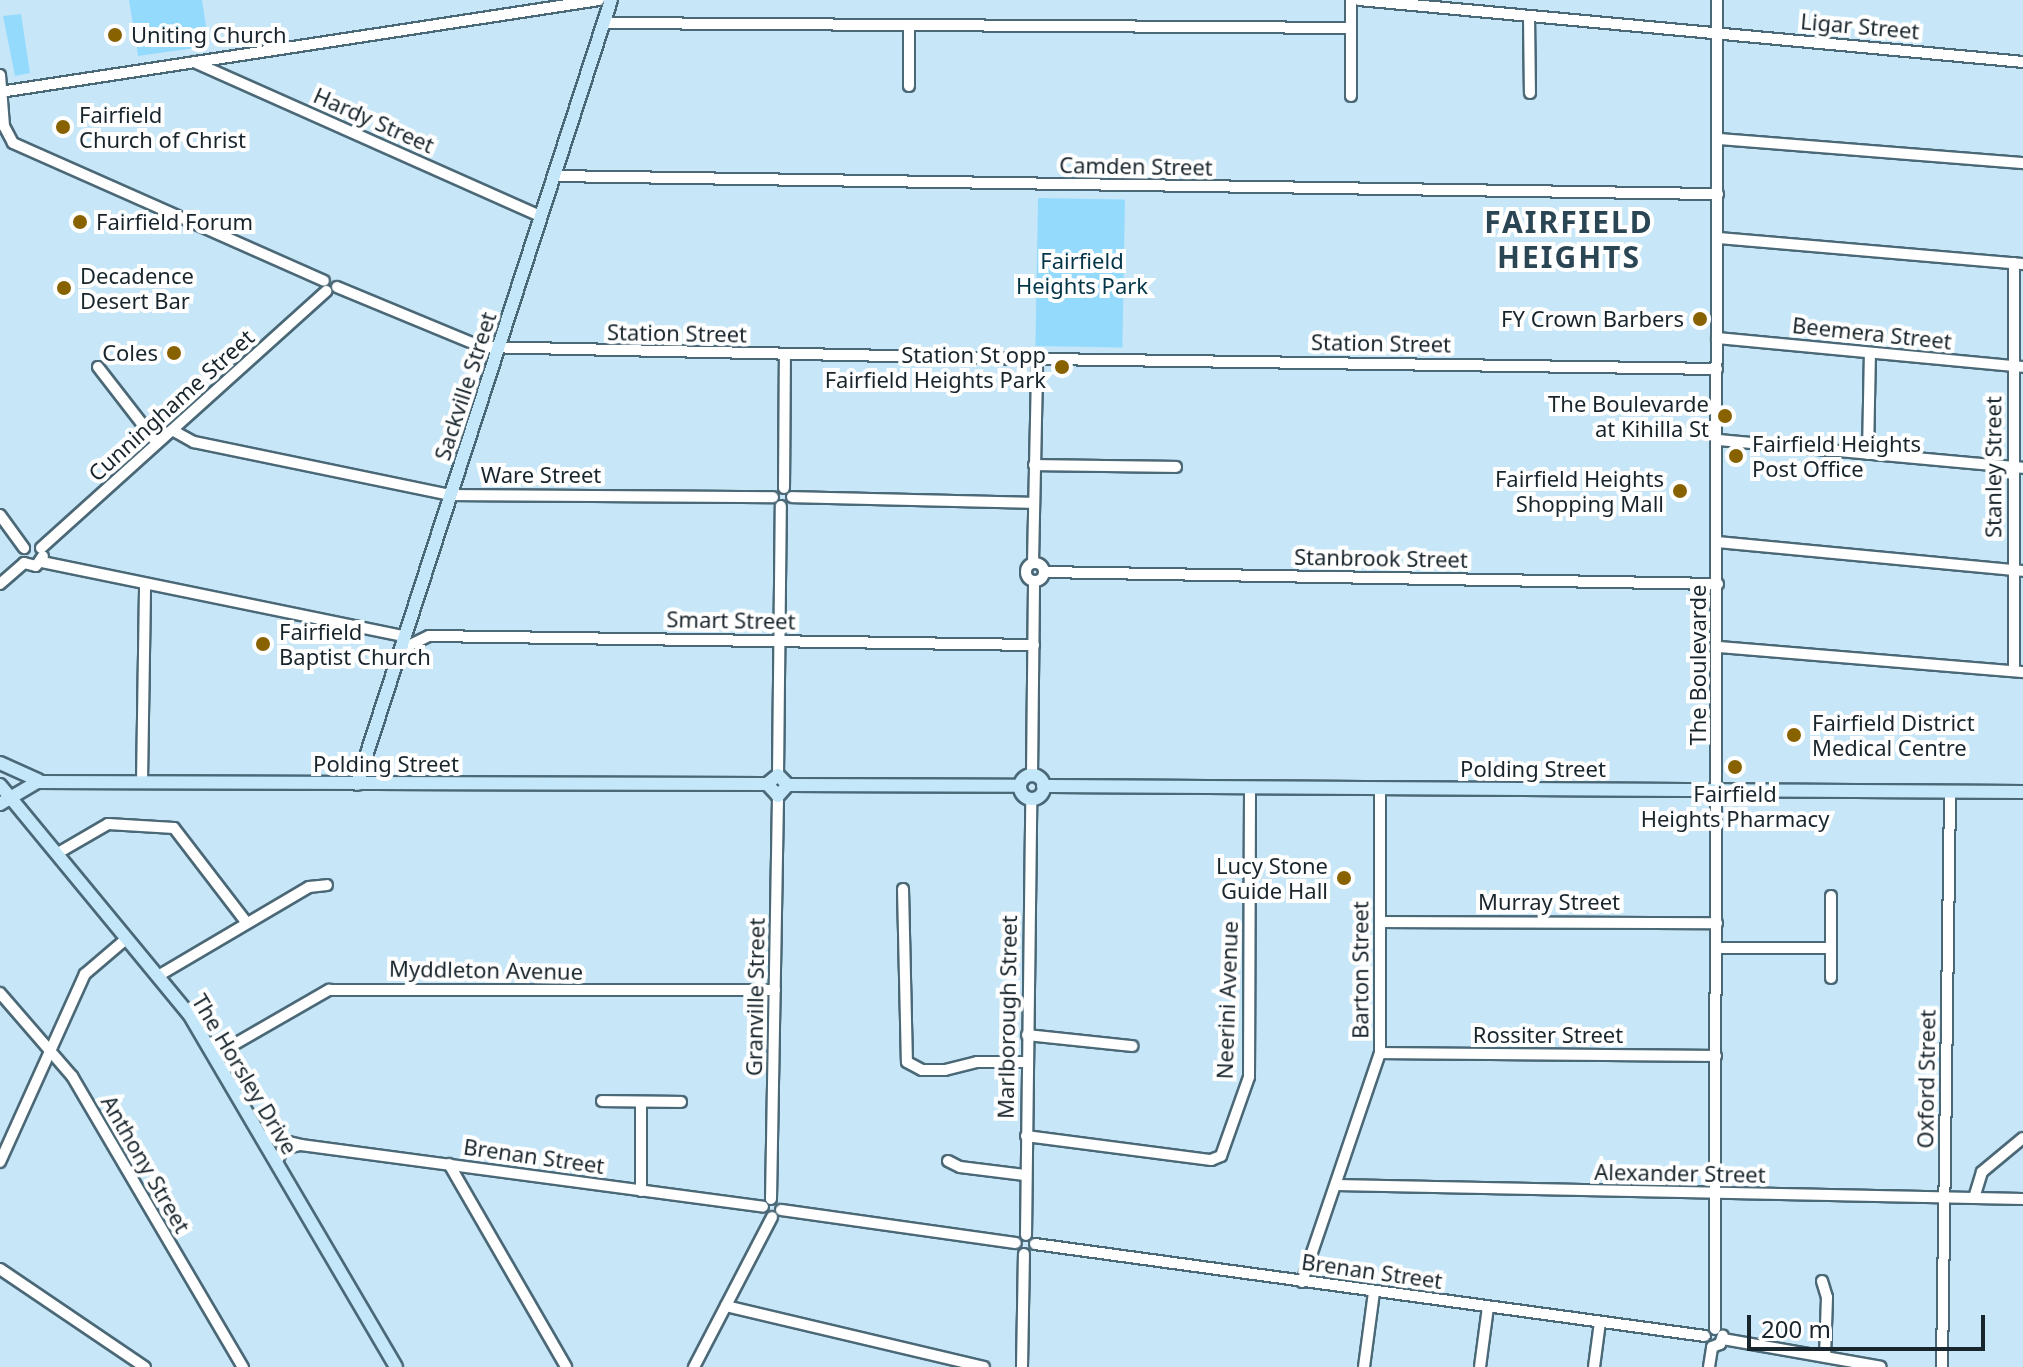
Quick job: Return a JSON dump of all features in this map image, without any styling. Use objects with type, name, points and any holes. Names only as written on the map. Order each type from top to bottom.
[{"type":"main road","name":"Sackville Street","points":[[357,784],[611,0]]},
{"type":"main road","points":[[0,763],[45,782]]},
{"type":"main road","points":[[788,785],[778,796],[767,784],[778,775],[788,785],[1020,786],[1032,776],[1043,786],[1040,796],[1031,799],[1020,786]]},
{"type":"main road","name":"Polding Street","points":[[5,800],[29,783],[45,782],[767,784]]},
{"type":"main road","name":"The Horsley Drive","points":[[0,785],[5,800],[58,853],[158,976],[214,1056],[396,1367]]},
{"type":"main road","name":"Polding Street","points":[[1043,786],[2023,792]]},
{"type":"street","points":[[1,92],[599,0]]},
{"type":"street","points":[[1351,0],[1351,96]]},
{"type":"street","name":"Ligar Street","points":[[1359,0],[2023,62]]},
{"type":"street","name":"The Boulevarde","points":[[1715,1329],[1717,0]]},
{"type":"street","points":[[1529,16],[1530,93]]},
{"type":"street","points":[[605,23],[1351,28]]},
{"type":"street","points":[[909,25],[909,86]]},
{"type":"street","name":"Hardy Street","points":[[192,61],[540,216]]},
{"type":"street","name":"Station Street","points":[[0,75],[4,134],[329,286],[482,347],[1037,362],[1717,369]]},
{"type":"street","points":[[1718,139],[2023,163]]},
{"type":"street","name":"Camden Street","points":[[553,176],[1718,194]]},
{"type":"street","points":[[1718,238],[2018,264]]},
{"type":"street","name":"Stanley Street","points":[[2018,264],[2018,672]]},
{"type":"street","name":"Cunninghame Street","points":[[41,548],[329,286]]},
{"type":"street","name":"Beemera Street","points":[[1717,338],[2018,366]]},
{"type":"street","points":[[1868,454],[1870,353]]},
{"type":"street","points":[[778,775],[780,641],[777,502],[784,488],[785,355]]},
{"type":"street","points":[[1032,776],[1034,581],[1027,572],[1033,563],[1037,362]]},
{"type":"street","points":[[98,367],[157,443]]},
{"type":"street","name":"Ware Street","points":[[172,430],[194,442],[450,495],[777,502]]},
{"type":"street","points":[[1718,440],[2018,467]]},
{"type":"street","points":[[1034,465],[1176,467]]},
{"type":"street","points":[[784,488],[792,497]]},
{"type":"street","points":[[777,502],[792,497],[1034,503]]},
{"type":"street","points":[[0,515],[24,548],[24,563],[0,584]]},
{"type":"street","points":[[1717,542],[2018,570]]},
{"type":"street","points":[[24,548],[41,548],[42,562]]},
{"type":"street","points":[[24,563],[33,566],[42,562],[403,636]]},
{"type":"street","points":[[1033,563],[1044,572],[1034,581]]},
{"type":"street","name":"Stanbrook Street","points":[[1044,572],[1718,584]]},
{"type":"street","points":[[142,781],[145,584]]},
{"type":"street","points":[[412,610],[414,628],[429,636]]},
{"type":"street","points":[[397,655],[410,641],[429,636]]},
{"type":"street","name":"Smart Street","points":[[429,636],[1034,645]]},
{"type":"street","points":[[1718,647],[2018,672]]},
{"type":"street","name":"Neerini Avenue","points":[[1026,1136],[1211,1160],[1221,1156],[1249,1077],[1250,787]]},
{"type":"street","name":"Barton Street","points":[[1302,1282],[1380,1053],[1380,789]]},
{"type":"street","name":"Oxford Street","points":[[1942,1367],[1950,792]]},
{"type":"street","name":"Granville Street","points":[[767,1203],[778,796]]},
{"type":"street","name":"Marlborough Street","points":[[1026,1235],[1031,799]]},
{"type":"street","points":[[58,853],[108,824],[174,828],[246,922]]},
{"type":"street","points":[[158,976],[309,887],[327,885]]},
{"type":"street","points":[[903,889],[907,1062],[922,1070],[945,1070],[977,1062],[1027,1062]]},
{"type":"street","points":[[1831,896],[1831,978]]},
{"type":"street","name":"Murray Street","points":[[1380,922],[1717,923]]},
{"type":"street","points":[[0,1162],[85,974],[126,939]]},
{"type":"street","points":[[1717,948],[1831,948]]},
{"type":"street","name":"Myddleton Avenue","points":[[214,1056],[339,989],[775,990]]},
{"type":"street","name":"Anthony Street","points":[[0,993],[72,1076],[243,1367]]},
{"type":"street","points":[[1027,1035],[1132,1046]]},
{"type":"street","name":"Rossiter Street","points":[[1380,1053],[1716,1056]]},
{"type":"street","points":[[602,1101],[681,1102]]},
{"type":"street","points":[[641,1102],[641,1191]]},
{"type":"street","name":"Brenan Street","points":[[260,1135],[301,1145],[641,1191],[767,1203]]},
{"type":"street","points":[[1974,1198],[1982,1172],[2023,1138]]},
{"type":"street","points":[[276,1163],[283,1149],[301,1145]]},
{"type":"street","points":[[948,1161],[960,1167],[1025,1175]]},
{"type":"street","points":[[449,1164],[566,1367]]},
{"type":"street","name":"Alexander Street","points":[[1336,1185],[2023,1199]]},
{"type":"street","points":[[767,1203],[776,1214],[1016,1243],[1026,1235],[1035,1244],[1024,1254]]},
{"type":"street","points":[[694,1367],[776,1214]]},
{"type":"street","points":[[1016,1243],[1024,1254],[1022,1367]]},
{"type":"street","name":"Brenan Street","points":[[1035,1244],[1705,1336]]},
{"type":"street","points":[[0,1269],[129,1363],[145,1367]]},
{"type":"street","points":[[1822,1281],[1827,1297],[1825,1356]]},
{"type":"street","points":[[1364,1367],[1374,1292]]},
{"type":"street","points":[[726,1306],[984,1367]]},
{"type":"street","points":[[1480,1367],[1488,1307]]},
{"type":"street","points":[[1594,1367],[1600,1322]]},
{"type":"street","points":[[1709,1367],[1712,1347],[1705,1336],[1715,1329],[1723,1339],[1881,1367]]},
{"type":"street","points":[[1712,1347],[1723,1339]]},
{"type":"green space","points":[[129,0],[202,0],[209,46],[138,56]]},
{"type":"green space","points":[[21,14],[30,73],[15,76],[3,16]]},
{"type":"green space","name":"Fairfield Heights Park","points":[[1038,198],[1125,200],[1122,347],[1035,346]]},
{"type":"place","name":"Uniting Church","points":[[115,35]]},
{"type":"place","name":"Fairfield Church of Christ","points":[[63,127]]},
{"type":"place","name":"Fairfield Forum","points":[[80,222]]},
{"type":"place","name":"Decadence Desert Bar","points":[[64,288]]},
{"type":"place","name":"FY Crown Barbers","points":[[1700,319]]},
{"type":"place","name":"Coles","points":[[174,353]]},
{"type":"place","name":"Station St opp Fairfield Heights Park","points":[[1062,367]]},
{"type":"place","name":"The Boulevarde at Kihilla St","points":[[1725,416]]},
{"type":"place","name":"Fairfield Heights Post Office","points":[[1736,456]]},
{"type":"place","name":"Fairfield Heights Shopping Mall","points":[[1680,491]]},
{"type":"place","name":"Fairfield Baptist Church","points":[[263,644]]},
{"type":"place","name":"Fairfield District Medical Centre","points":[[1794,735]]},
{"type":"place","name":"Fairfield Heights Pharmacy","points":[[1735,767]]},
{"type":"place","name":"Lucy Stone Guide Hall","points":[[1344,878]]},
{"type":"district","name":"FAIRFIELD HEIGHTS","points":[[1569,239]]}]
